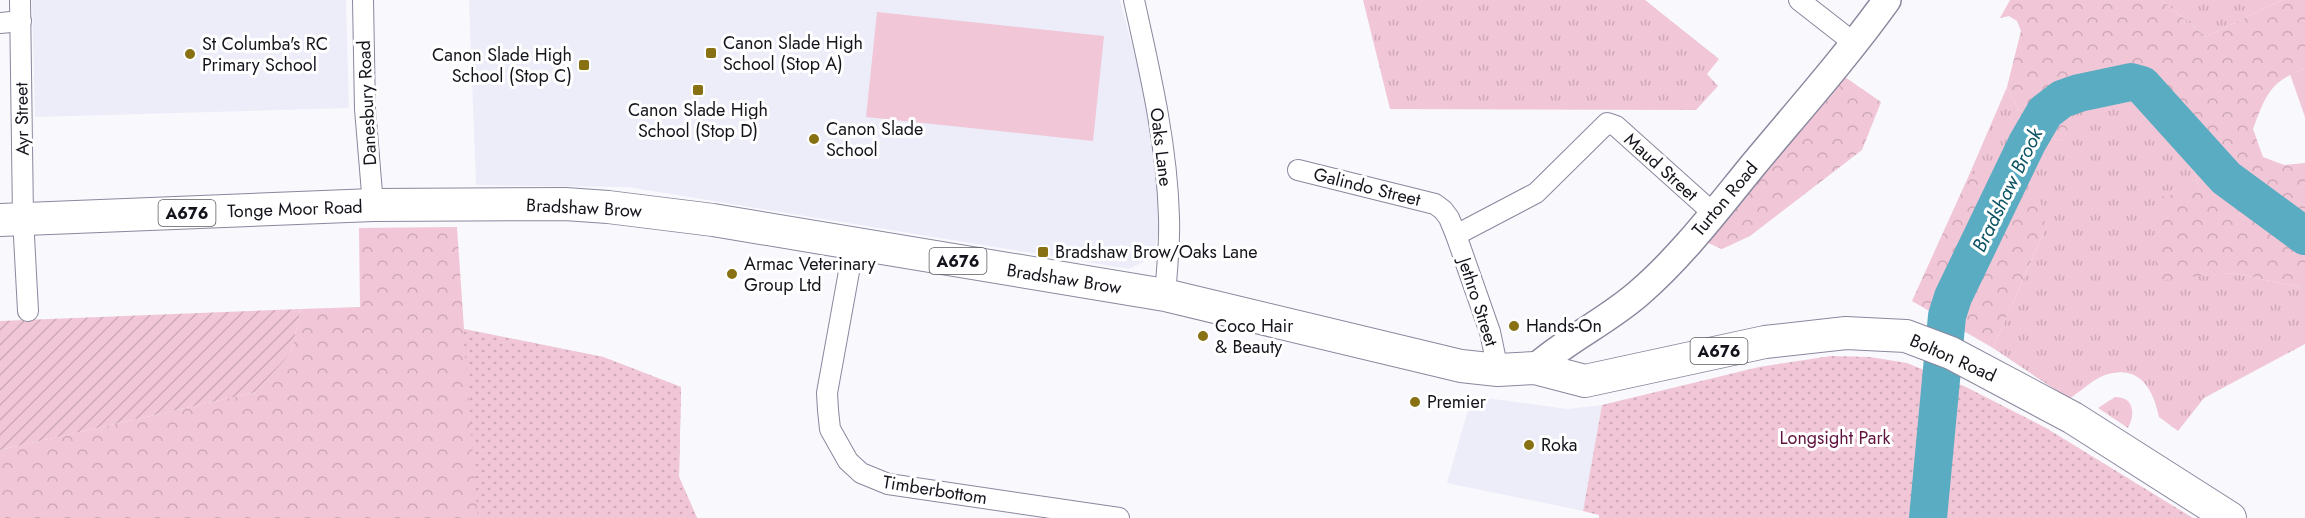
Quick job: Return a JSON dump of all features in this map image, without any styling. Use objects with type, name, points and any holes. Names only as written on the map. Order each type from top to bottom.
[{"type":"main road","name":"Turton Road","points":[[1535,368],[1556,350],[1608,318],[1639,293],[1678,254],[1854,43],[1887,0]]},
{"type":"main road","name":"Bradshaw Brow","points":[[374,205],[565,204],[713,220],[1165,295],[1461,366],[1498,370],[1535,368]]},
{"type":"main road","name":"Tonge Moor Road","points":[[12,219],[374,205]]},
{"type":"main road","name":"Bolton Road","points":[[1535,368],[1585,381],[1765,342],[1846,333],[1906,336],[1951,353],[1984,369],[2073,418],[2230,518]]},
{"type":"street","name":"Ayr Street","points":[[20,0],[12,219],[28,311]]},
{"type":"street","name":"Danesbury Road","points":[[363,0],[365,110],[374,205]]},
{"type":"street","name":"Oaks Lane","points":[[1134,0],[1164,149],[1170,219],[1165,295]]},
{"type":"street","points":[[1799,0],[1854,43]]},
{"type":"street","points":[[0,23],[21,21]]},
{"type":"street","name":"Maud Street","points":[[1456,235],[1536,193],[1607,123],[1616,126],[1713,213]]},
{"type":"street","name":"Galindo Street","points":[[1298,170],[1435,204],[1443,210],[1456,235]]},
{"type":"street","name":"Jethro Street","points":[[1456,235],[1490,332],[1498,370]]},
{"type":"street","name":"Timberbottom","points":[[854,244],[827,393],[830,429],[848,461],[861,473],[888,484],[1072,515],[1119,518]]},
{"type":"shaded area","name":"St Columba's RC Primary School","points":[[32,0],[346,0],[349,108],[35,117]]},
{"type":"shaded area","name":"Canon Slade School","points":[[469,0],[1120,0],[1147,101],[1163,217],[1154,249],[1147,260],[1129,269],[628,187],[476,185]]},
{"type":"shaded area","points":[[1472,396],[1567,409],[1602,405],[1583,511],[1447,483]]},
{"type":"green space","points":[[1363,0],[1645,0],[1719,59],[1707,74],[1718,86],[1696,110],[1390,109]]},
{"type":"green space","points":[[2010,0],[2161,0],[2206,37],[2282,0],[2305,0],[2305,69],[2293,73],[2276,84],[2265,99],[2253,129],[2263,157],[2284,165],[2305,163],[2305,288],[2232,273],[2154,281],[2161,197],[2199,189],[2191,159],[2135,95],[2076,109],[2063,141],[2031,134],[2007,87],[2021,31],[2017,21],[2009,16],[2000,18]]},
{"type":"green space","points":[[2161,0],[2282,0],[2206,37]]},
{"type":"green space","points":[[877,12],[1104,36],[1093,141],[866,117]]},
{"type":"green space","points":[[2305,69],[2305,117],[2290,74]]},
{"type":"green space","points":[[1842,75],[1881,102],[1862,150],[1750,236],[1722,249],[1706,242]]},
{"type":"green space","points":[[2007,87],[2031,134],[2063,141],[2075,109],[2135,95],[2191,159],[2199,189],[2154,280],[2232,273],[2305,288],[2305,344],[2204,398],[2178,431],[2159,417],[2148,388],[2135,376],[2117,372],[2105,375],[2069,399],[1993,348],[2046,227],[1970,173]]},
{"type":"green space","points":[[1970,173],[2039,194],[2046,227],[1993,348],[1912,301]]},
{"type":"green space","points":[[457,227],[464,329],[603,357],[681,387],[679,477],[697,518],[0,518],[0,450],[256,392],[291,353],[301,309],[360,307],[359,228]]},
{"type":"green space","points":[[301,309],[291,353],[256,392],[0,450],[0,321]]},
{"type":"green space","points":[[463,329],[603,357],[681,387],[679,477],[697,518],[478,518]]},
{"type":"green space","name":"Longsight Park","points":[[1831,356],[1870,357],[1907,363],[1966,387],[2046,428],[2193,518],[1599,518],[1599,515],[1583,511],[1602,405],[1759,367]]},
{"type":"green space","points":[[2115,397],[2130,403],[2132,418],[2128,428],[2098,408]]},
{"type":"waterway","name":"Bradshaw Brook","points":[[1928,518],[1947,316],[1953,297],[2027,143],[2045,112],[2062,99],[2131,82],[2142,85],[2226,178],[2305,236]]},
{"type":"place","name":"Canon Slade High School (Stop A)","points":[[711,53]]},
{"type":"place","name":"St Columba's RC Primary School","points":[[190,54]]},
{"type":"place","name":"Canon Slade High School (Stop C)","points":[[584,65]]},
{"type":"place","name":"Canon Slade High School (Stop D)","points":[[698,90]]},
{"type":"place","name":"Canon Slade School","points":[[814,139]]},
{"type":"place","name":"Bradshaw Brow/Oaks Lane","points":[[1043,252]]},
{"type":"place","name":"Armac Veterinary Group Ltd","points":[[732,274]]},
{"type":"place","name":"Hands-On","points":[[1514,326]]},
{"type":"place","name":"Coco Hair & Beauty","points":[[1203,336]]},
{"type":"place","name":"Premier","points":[[1415,402]]},
{"type":"place","name":"Roka","points":[[1529,445]]}]
